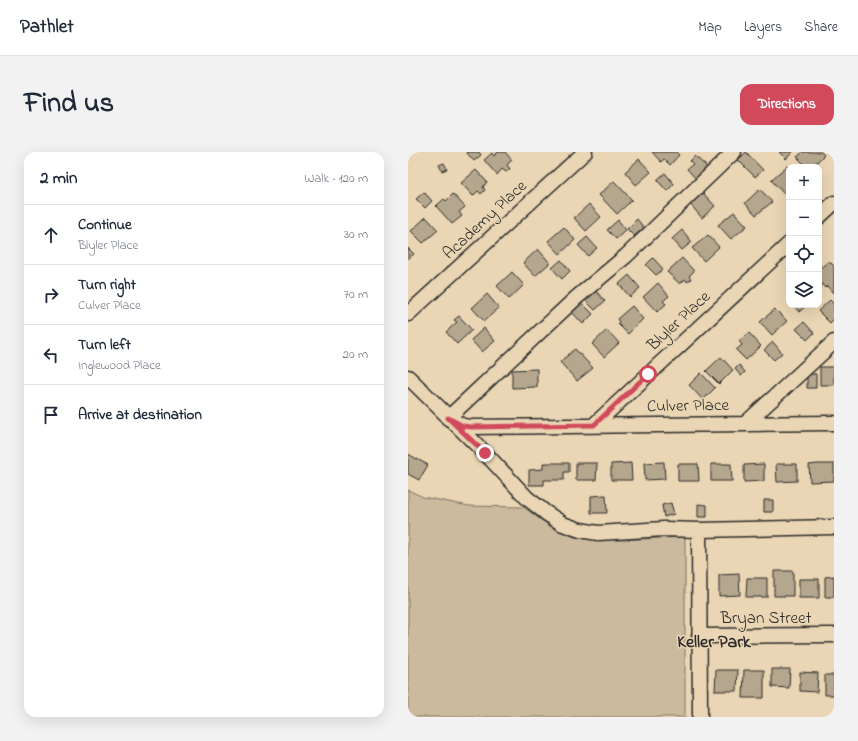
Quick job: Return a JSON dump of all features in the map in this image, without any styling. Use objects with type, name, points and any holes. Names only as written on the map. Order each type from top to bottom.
[{"type":"street","name":"Academy Place","points":[[408,314],[585,152]]},
{"type":"street","points":[[448,418],[576,298],[626,256],[734,152]]},
{"type":"street","points":[[822,213],[834,203]]},
{"type":"street","name":"Blyler Place","points":[[594,425],[786,247]]},
{"type":"street","points":[[745,424],[834,342]]},
{"type":"street","points":[[408,377],[485,453],[527,498],[563,524],[580,530],[598,533],[664,529],[699,530],[834,527]]},
{"type":"street","name":"Culver Place","points":[[448,418],[463,426],[471,427],[834,423]]},
{"type":"street","points":[[699,530],[700,717]]},
{"type":"street","name":"Bryan Street","points":[[699,636],[834,635]]},
{"type":"shaded area","points":[[408,490],[423,497],[469,506],[523,507],[551,527],[577,538],[620,540],[685,537],[685,717],[408,717]]},
{"type":"building","points":[[466,152],[479,152],[481,155],[474,161]]},
{"type":"building","points":[[498,152],[505,152],[512,160],[507,165],[510,169],[506,172],[502,169],[497,175],[484,160],[492,153],[494,156]]},
{"type":"building","points":[[652,152],[676,152],[679,155],[670,165],[664,159],[661,162]]},
{"type":"building","points":[[746,152],[763,170],[755,177],[738,160]]},
{"type":"building","points":[[779,152],[793,152],[786,159]]},
{"type":"building","points":[[803,152],[821,152],[824,155],[815,164],[804,164],[797,157]]},
{"type":"building","points":[[695,156],[708,168],[696,179],[687,169],[693,164],[690,161]]},
{"type":"building","points":[[639,159],[651,172],[636,185],[625,172]]},
{"type":"building","points":[[444,163],[447,169],[442,171],[439,165]]},
{"type":"building","points":[[786,167],[786,196],[771,180]]},
{"type":"building","points":[[476,170],[487,182],[483,187],[485,190],[481,194],[478,191],[473,196],[461,183]]},
{"type":"building","points":[[665,173],[674,184],[667,191],[657,180]]},
{"type":"building","points":[[614,181],[632,200],[617,214],[599,195]]},
{"type":"building","points":[[760,189],[772,202],[756,215],[745,203]]},
{"type":"building","points":[[424,192],[432,201],[425,208],[416,199]]},
{"type":"building","points":[[703,193],[715,206],[702,218],[690,204]]},
{"type":"building","points":[[453,194],[465,207],[459,212],[462,216],[452,224],[436,206],[444,199],[446,201]]},
{"type":"building","points":[[589,204],[601,217],[586,231],[574,218]]},
{"type":"building","points":[[734,212],[747,226],[731,239],[718,225]]},
{"type":"building","points":[[426,217],[438,230],[423,243],[411,231]]},
{"type":"building","points":[[637,219],[644,228],[634,236],[627,229]]},
{"type":"building","points":[[618,220],[626,230],[616,239],[607,230]]},
{"type":"building","points":[[564,227],[575,240],[560,254],[548,241]]},
{"type":"building","points":[[682,230],[692,242],[682,250],[672,239]]},
{"type":"building","points":[[708,235],[719,247],[704,261],[692,248]]},
{"type":"building","points":[[587,237],[597,248],[588,256],[578,245]]},
{"type":"building","points":[[408,248],[414,254],[408,259]]},
{"type":"building","points":[[538,249],[550,263],[535,276],[523,263]]},
{"type":"building","points":[[653,258],[663,269],[656,275],[646,265]]},
{"type":"building","points":[[682,258],[694,271],[689,276],[691,279],[687,282],[685,279],[680,284],[667,272]]},
{"type":"building","points":[[561,260],[570,271],[562,279],[552,268]]},
{"type":"building","points":[[829,261],[834,266],[834,294],[827,286],[825,288],[822,284],[822,267]]},
{"type":"building","points":[[512,272],[524,285],[509,299],[497,286]]},
{"type":"building","points":[[629,275],[640,288],[630,297],[619,284]]},
{"type":"building","points":[[658,283],[669,296],[663,301],[666,304],[657,312],[643,297]]},
{"type":"building","points":[[594,289],[605,301],[595,310],[584,299]]},
{"type":"building","points":[[487,294],[499,308],[484,321],[472,308]]},
{"type":"building","points":[[830,300],[834,304],[834,319],[830,323],[818,311]]},
{"type":"building","points":[[581,302],[593,314],[583,324],[571,311]]},
{"type":"building","points":[[632,306],[643,319],[628,334],[618,324],[619,322],[617,319]]},
{"type":"building","points":[[796,308],[804,308],[799,312]]},
{"type":"building","points":[[775,309],[787,321],[772,335],[760,322]]},
{"type":"building","points":[[459,316],[472,330],[457,344],[446,332],[457,322],[454,320]]},
{"type":"building","points":[[804,322],[814,333],[807,340],[796,329]]},
{"type":"building","points":[[484,328],[495,341],[482,352],[471,340]]},
{"type":"building","points":[[607,330],[619,343],[604,357],[592,344]]},
{"type":"building","points":[[749,333],[761,346],[746,360],[736,350],[742,345],[739,341]]},
{"type":"building","points":[[773,342],[782,353],[774,360],[764,350]]},
{"type":"building","points":[[575,349],[593,368],[577,381],[560,362]]},
{"type":"building","points":[[721,357],[733,370],[719,384],[706,371]]},
{"type":"building","points":[[739,365],[745,372],[741,376],[735,369]]},
{"type":"building","points":[[820,367],[834,367],[834,385],[820,385]]},
{"type":"building","points":[[537,369],[537,387],[512,388],[512,370]]},
{"type":"building","points":[[701,373],[715,388],[703,400],[689,385]]},
{"type":"building","points":[[807,374],[816,374],[816,388],[807,388]]},
{"type":"building","points":[[408,454],[428,465],[419,480],[408,474]]},
{"type":"building","points":[[664,462],[665,479],[645,480],[644,463]]},
{"type":"building","points":[[543,463],[569,463],[569,472],[564,472],[564,480],[544,480],[544,485],[529,485],[529,470],[543,469]]},
{"type":"building","points":[[576,463],[597,463],[596,480],[576,480]]},
{"type":"building","points":[[631,463],[632,480],[611,480],[611,464]]},
{"type":"building","points":[[678,464],[698,464],[699,481],[678,481]]},
{"type":"building","points":[[711,464],[731,464],[732,481],[711,481]]},
{"type":"building","points":[[764,464],[764,481],[744,482],[744,465]]},
{"type":"building","points":[[776,464],[797,464],[797,481],[777,482]]},
{"type":"building","points":[[834,464],[834,481],[810,482],[809,465]]},
{"type":"building","points":[[606,495],[607,513],[591,513],[591,496]]},
{"type":"building","points":[[764,500],[773,500],[773,512],[764,512]]},
{"type":"building","points":[[671,503],[674,514],[664,517],[662,505]]},
{"type":"building","points":[[698,504],[707,505],[707,517],[698,517]]},
{"type":"building","points":[[774,571],[793,571],[793,596],[774,596]]},
{"type":"building","points":[[739,574],[740,595],[719,596],[719,575]]},
{"type":"building","points":[[834,576],[834,597],[825,597],[825,577]]},
{"type":"building","points":[[747,578],[767,578],[767,597],[746,597]]},
{"type":"building","points":[[799,579],[819,579],[819,598],[799,598]]},
{"type":"building","points":[[772,669],[790,669],[789,688],[772,687]]},
{"type":"building","points":[[716,670],[738,670],[737,691],[715,691]]},
{"type":"building","points":[[744,670],[764,670],[764,698],[743,698]]},
{"type":"building","points":[[800,672],[818,673],[817,692],[800,691]]},
{"type":"building","points":[[825,675],[834,675],[834,695],[825,695]]},
{"type":"district","name":"Keller Park","points":[[714,643]]},
{"type":"route","points":[[485,453],[448,418],[463,426],[471,427],[594,425],[648,374]]}]
